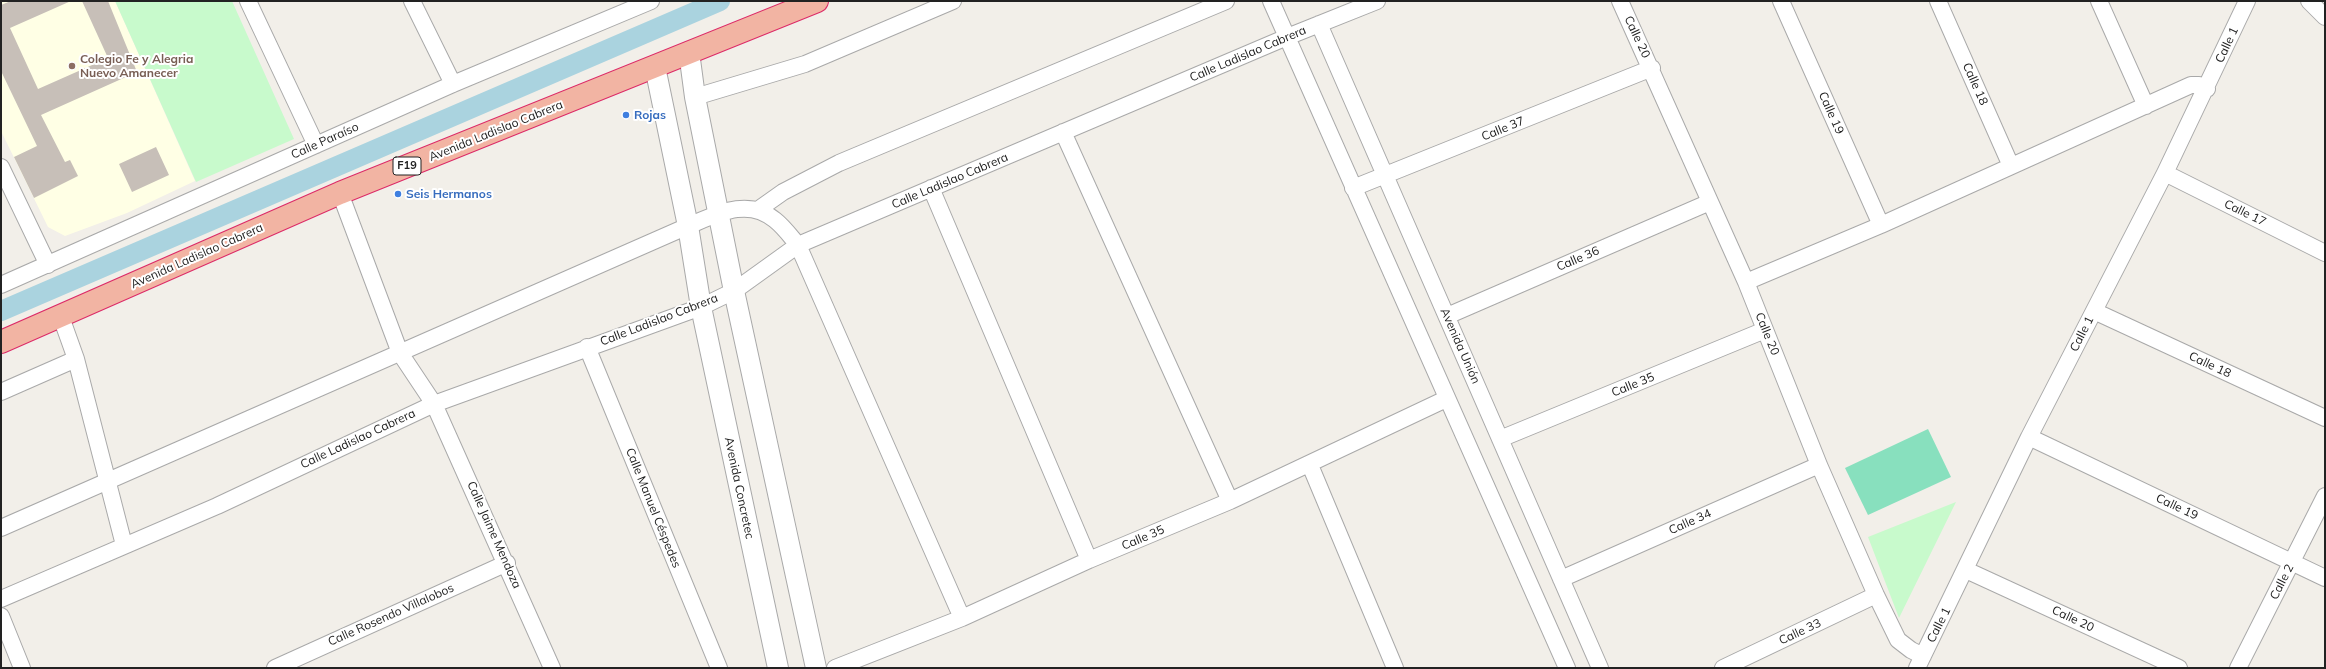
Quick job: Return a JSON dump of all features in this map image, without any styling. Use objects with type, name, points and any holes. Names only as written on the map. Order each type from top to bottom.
[{"type":"highway","name":"Avenida Ladislao Cabrera","points":[[1,342],[61,317],[340,193],[817,1]]},
{"type":"street","points":[[248,1],[316,145]]},
{"type":"street","points":[[412,1],[453,84]]},
{"type":"street","name":"Calle Paraíso","points":[[1,285],[453,84],[651,1]]},
{"type":"street","points":[[696,97],[805,64],[953,1]]},
{"type":"street","points":[[759,209],[783,192],[839,163],[1226,1]]},
{"type":"street","points":[[1271,1],[1446,399],[1567,668]]},
{"type":"street","name":"Calle Ladislao Cabrera","points":[[1,599],[217,506],[434,404],[587,347],[701,307],[734,291],[798,245],[1287,37],[1377,1]]},
{"type":"street","name":"Calle 20","points":[[1620,1],[1652,68],[1746,282],[1819,466],[1876,595],[1898,640],[1911,650],[1920,662]]},
{"type":"street","name":"Calle 19","points":[[1781,1],[1881,225]]},
{"type":"street","name":"Calle 18","points":[[1938,1],[2011,166]]},
{"type":"street","points":[[2099,1],[2146,106]]},
{"type":"street","name":"Calle 1","points":[[1920,662],[1966,570],[2029,437],[2165,173],[2247,1]]},
{"type":"street","points":[[2309,1],[2325,17]]},
{"type":"street","name":"Avenida Unión","points":[[1319,24],[1600,668]]},
{"type":"street","points":[[689,52],[696,97],[720,213],[734,291],[816,668]]},
{"type":"street","name":"Avenida Concretec","points":[[655,67],[688,226],[701,307],[778,668]]},
{"type":"street","name":"Calle 37","points":[[1353,188],[1386,177],[1652,68]]},
{"type":"street","points":[[1746,282],[1881,225],[2191,85],[2199,85],[2206,89]]},
{"type":"street","points":[[1063,132],[1230,501]]},
{"type":"street","points":[[1,167],[48,265]]},
{"type":"street","name":"Calle 17","points":[[2165,173],[2325,253]]},
{"type":"street","points":[[931,188],[1090,560]]},
{"type":"street","name":"Calle Jaime Mendoza","points":[[340,193],[400,353],[434,404],[507,563],[552,668]]},
{"type":"street","name":"Calle 36","points":[[1447,316],[1710,202]]},
{"type":"street","points":[[1,528],[688,226],[720,213],[740,207],[759,209],[775,220],[798,245],[962,618]]},
{"type":"street","name":"Calle 18","points":[[2094,311],[2325,418]]},
{"type":"street","points":[[61,317],[76,360],[124,545]]},
{"type":"street","name":"Calle 35","points":[[1500,439],[1765,330]]},
{"type":"street","name":"Calle Manuel Céspedes","points":[[587,347],[719,668]]},
{"type":"street","points":[[1,392],[76,360]]},
{"type":"street","name":"Calle 35","points":[[835,668],[962,618],[1090,560],[1230,501],[1310,465],[1446,399]]},
{"type":"street","name":"Calle 19","points":[[2029,437],[2325,578]]},
{"type":"street","points":[[1310,465],[1395,668]]},
{"type":"street","name":"Calle 34","points":[[1561,579],[1819,466]]},
{"type":"street","name":"Calle 2","points":[[2238,668],[2293,562],[2325,496]]},
{"type":"street","name":"Calle Rosendo Villalobos","points":[[275,668],[507,563]]},
{"type":"street","name":"Calle 20","points":[[1966,570],[2179,668]]},
{"type":"street","name":"Calle 33","points":[[1723,668],[1876,595]]},
{"type":"street","points":[[1,616],[22,668]]},
{"type":"shaded area","name":"Colegio Fe y Alegria Nuevo Amanecer","points":[[1,1],[115,1],[195,181],[127,213],[65,236],[48,227],[1,131]]},
{"type":"green space","points":[[115,1],[232,1],[294,139],[196,182]]},
{"type":"green space","points":[[1928,429],[1951,477],[1868,515],[1845,468]]},
{"type":"green space","points":[[1956,502],[1899,618],[1868,537]]},
{"type":"building","points":[[11,1],[71,1],[10,28],[38,89],[108,58],[82,1],[108,1],[137,72],[41,115],[65,162],[70,160],[78,176],[34,198],[14,157],[37,146],[1,71],[1,5]]},
{"type":"building","points":[[156,147],[169,175],[132,192],[119,164]]},
{"type":"waterway","points":[[1,311],[720,1]]},
{"type":"place","name":"Colegio Fe y Alegria Nuevo Amanecer","points":[[72,66]]},
{"type":"place","name":"Rojas","points":[[626,115]]},
{"type":"place","name":"Seis Hermanos","points":[[398,194]]}]
